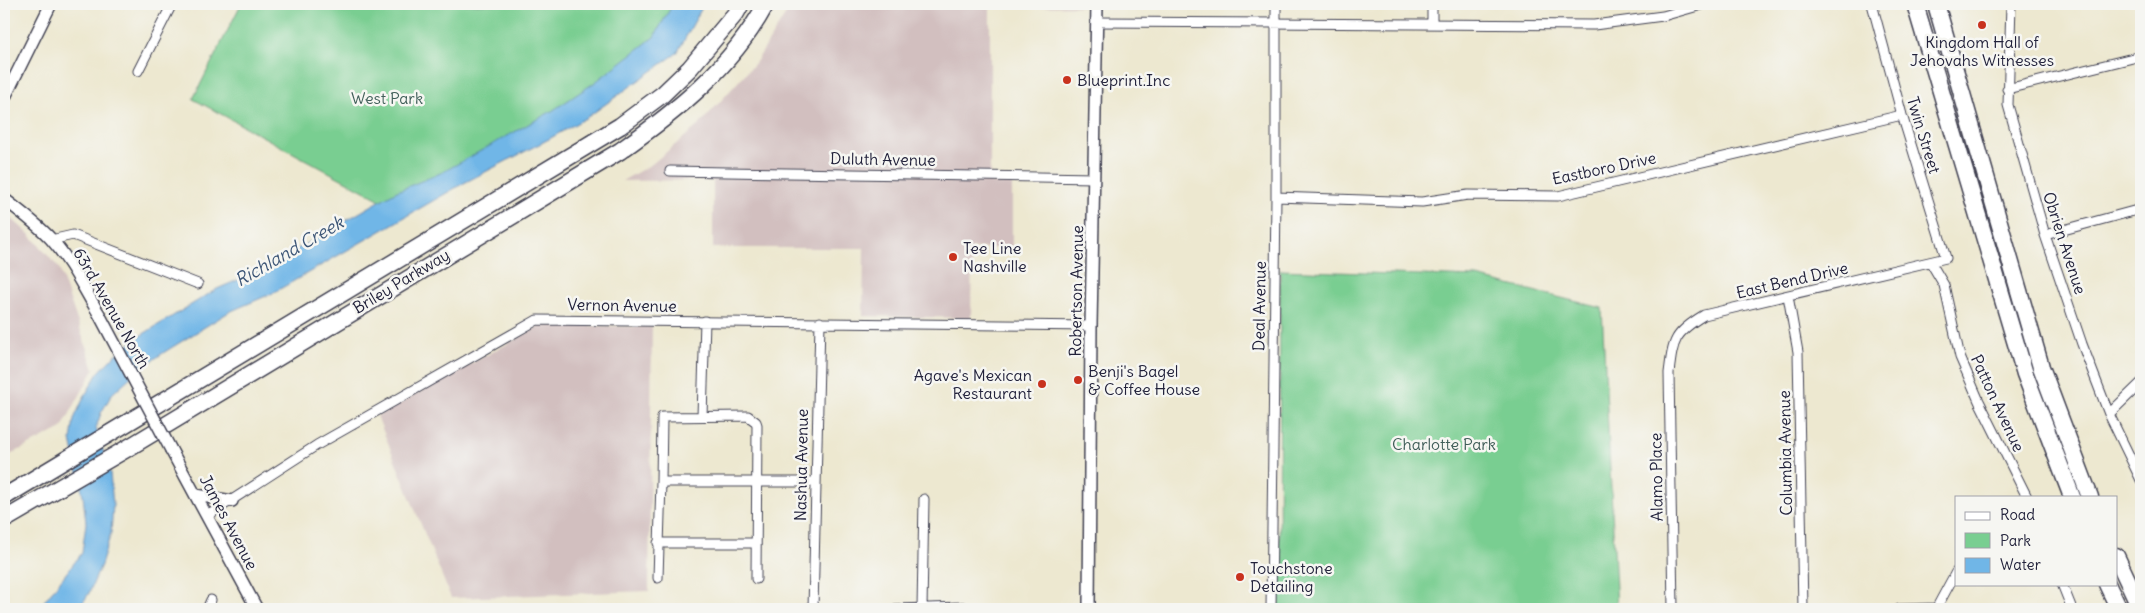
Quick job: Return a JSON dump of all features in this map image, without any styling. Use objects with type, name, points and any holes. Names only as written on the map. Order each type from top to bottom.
[{"type":"highway","name":"Briley Parkway","points":[[4,497],[620,126],[663,94],[690,68],[736,13],[741,4]]},
{"type":"highway","name":"Briley Parkway","points":[[4,520],[133,445],[620,151],[667,118],[733,54],[766,4]]},
{"type":"highway","points":[[1914,4],[2025,374],[2072,496]]},
{"type":"highway","points":[[1936,4],[2041,367],[2090,496]]},
{"type":"highway","points":[[2118,560],[2141,609]]},
{"type":"highway","points":[[2108,586],[2119,609]]},
{"type":"street","points":[[4,99],[51,4]]},
{"type":"street","points":[[138,71],[172,4]]},
{"type":"street","name":"Robertson Avenue","points":[[1090,609],[1091,326],[1097,4]]},
{"type":"street","name":"Deal Avenue","points":[[1271,609],[1276,197],[1276,4]]},
{"type":"street","points":[[1432,4],[1432,24]]},
{"type":"street","points":[[1097,22],[1594,25],[1663,16],[1705,4]]},
{"type":"street","name":"Twin Street","points":[[1872,4],[1902,115],[1946,258],[1931,263]]},
{"type":"street","name":"Obrien Avenue","points":[[2011,4],[2008,105],[2045,236],[2082,344],[2109,414],[2141,480]]},
{"type":"street","points":[[2008,89],[2141,56]]},
{"type":"street","name":"Eastboro Drive","points":[[1276,197],[1422,202],[1468,195],[1558,196],[1902,115]]},
{"type":"street","name":"Duluth Avenue","points":[[670,171],[1094,178]]},
{"type":"street","name":"63rd Avenue North","points":[[4,200],[30,219],[52,240],[69,263],[99,314],[171,450]]},
{"type":"street","points":[[2045,236],[2141,210]]},
{"type":"street","points":[[52,240],[73,235],[198,284]]},
{"type":"street","name":"East Bend Drive","points":[[1673,345],[1686,326],[1704,315],[1931,263]]},
{"type":"street","name":"Patton Avenue","points":[[1931,263],[1944,285],[1960,358],[2025,495]]},
{"type":"street","name":"Columbia Avenue","points":[[1788,296],[1798,352],[1803,609]]},
{"type":"street","name":"Vernon Avenue","points":[[208,516],[317,445],[537,320],[1091,326]]},
{"type":"street","points":[[702,416],[705,321]]},
{"type":"street","name":"Nashua Avenue","points":[[814,609],[820,322]]},
{"type":"street","name":"Alamo Place","points":[[1673,345],[1669,373],[1673,609]]},
{"type":"street","points":[[2109,414],[2141,383]]},
{"type":"street","points":[[658,578],[662,416],[748,416],[756,422],[756,579]]},
{"type":"street","name":"James Avenue","points":[[171,450],[257,609]]},
{"type":"street","points":[[661,482],[816,482]]},
{"type":"street","points":[[196,495],[232,501]]},
{"type":"street","points":[[922,608],[924,499]]},
{"type":"street","points":[[658,543],[756,543]]},
{"type":"street","points":[[1899,609],[1936,609],[1955,574]]},
{"type":"street","points":[[2063,586],[2071,609]]},
{"type":"street","points":[[207,609],[211,600]]},
{"type":"street","points":[[894,609],[963,608]]},
{"type":"shaded area","points":[[792,4],[1088,4],[1088,6],[990,7],[990,183],[1012,183],[1012,248],[972,248],[971,318],[863,316],[864,248],[713,248],[713,180],[622,181],[652,164],[699,125],[756,62]]},
{"type":"shaded area","points":[[4,212],[29,234],[59,268],[94,369],[62,428],[4,458]]},
{"type":"shaded area","points":[[541,325],[652,327],[649,591],[451,598],[377,416]]},
{"type":"green space","name":"West Park","points":[[241,4],[685,4],[653,47],[566,112],[386,203],[193,99]]},
{"type":"green space","name":"Charlotte Park","points":[[1280,270],[1477,277],[1602,308],[1617,609],[1279,609]]},
{"type":"water","points":[[673,4],[704,4],[677,53],[589,116],[464,183],[273,293],[229,312],[163,353],[136,372],[112,394],[101,413],[96,428],[110,473],[113,505],[111,533],[101,565],[89,593],[79,609],[38,609],[82,553],[86,523],[83,496],[71,440],[74,419],[98,373],[114,356],[140,336],[217,289],[261,270],[395,192],[443,172],[552,111],[594,83],[654,37]]},
{"type":"place","name":"Kingdom Hall of Jehovahs Witnesses","points":[[1982,25]]},
{"type":"place","name":"Blueprint.Inc","points":[[1067,80]]},
{"type":"place","name":"Tee Line Nashville","points":[[953,257]]},
{"type":"place","name":"Benji's Bagel & Coffee House","points":[[1078,380]]},
{"type":"place","name":"Agave's Mexican Restaurant","points":[[1042,384]]},
{"type":"place","name":"Touchstone Detailing","points":[[1240,577]]},
{"type":"water label","name":"Richland Creek","points":[[289,251]]}]
